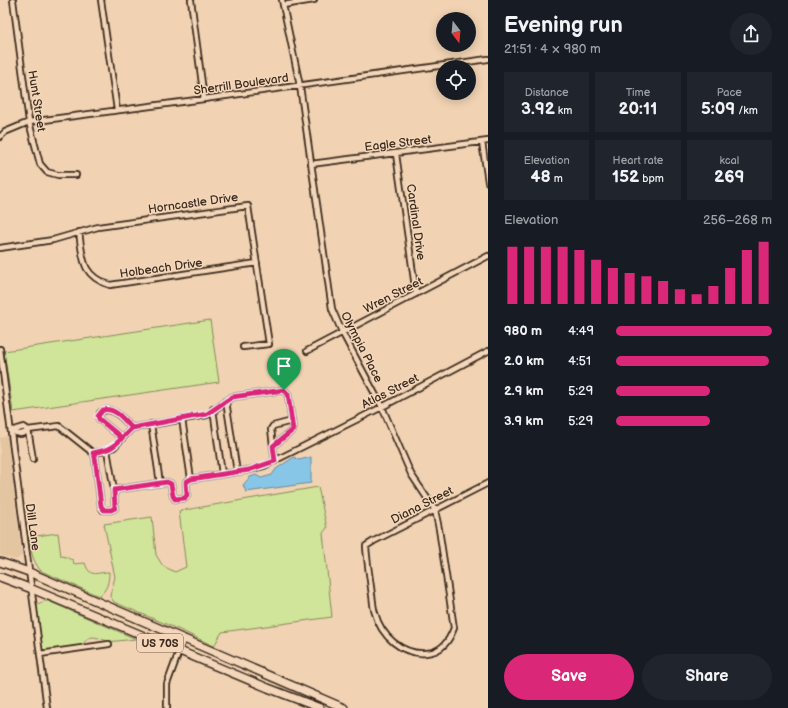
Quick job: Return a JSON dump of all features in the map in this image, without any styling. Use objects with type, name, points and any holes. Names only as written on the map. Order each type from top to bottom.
[{"type":"main road","name":"US 70S","points":[[0,562],[29,572],[344,708]]},
{"type":"main road","name":"US 70S","points":[[0,577],[32,588],[179,651],[320,708]]},
{"type":"street","name":"Hunt Street","points":[[13,0],[29,122],[40,164],[47,172],[58,175],[76,175]]},
{"type":"street","points":[[101,0],[117,110]]},
{"type":"street","points":[[192,0],[204,100]]},
{"type":"street","points":[[282,3],[314,0]]},
{"type":"street","name":"Olympia Place","points":[[282,3],[300,86],[332,309],[342,332],[382,407],[412,474],[435,510],[454,628],[450,639],[441,648],[429,653]]},
{"type":"street","name":"Sherrill Boulevard","points":[[0,137],[5,132],[29,122],[204,100],[488,59]]},
{"type":"street","name":"Eagle Street","points":[[311,164],[488,141]]},
{"type":"street","points":[[482,142],[488,182]]},
{"type":"street","name":"Cardinal Drive","points":[[396,154],[416,294]]},
{"type":"street","name":"Horncastle Drive","points":[[0,248],[53,240],[98,226],[248,206],[270,344],[243,347]]},
{"type":"street","name":"Holbeach Drive","points":[[79,232],[84,262],[89,274],[110,285],[257,264]]},
{"type":"street","name":"Wren Street","points":[[307,350],[488,256]]},
{"type":"street","name":"Dill Lane","points":[[0,349],[47,708]]},
{"type":"street","name":"Atlas Street","points":[[191,479],[264,466],[382,407],[488,351]]},
{"type":"street","points":[[93,453],[114,447],[132,428],[207,414],[232,397],[284,390],[288,394],[293,430],[273,446]]},
{"type":"street","points":[[226,401],[237,472]]},
{"type":"street","points":[[122,438],[99,419],[98,416],[103,410],[108,409],[113,411],[132,428]]},
{"type":"street","points":[[214,410],[222,474]]},
{"type":"street","points":[[114,490],[167,482],[171,484],[175,499],[185,498],[187,495],[186,482],[191,479],[182,419]]},
{"type":"street","points":[[275,461],[271,429],[273,426],[292,421]]},
{"type":"street","points":[[151,424],[160,483]]},
{"type":"street","points":[[11,431],[19,434],[25,433],[28,430],[59,426],[93,453],[95,457],[101,506],[104,510],[111,510],[115,508],[114,490],[107,450]]},
{"type":"street","points":[[28,430],[33,459]]},
{"type":"street","name":"Diana Street","points":[[429,653],[418,654],[408,652],[384,634],[374,613],[366,546],[488,483]]},
{"type":"street","points":[[168,708],[167,684],[184,638]]},
{"type":"street","points":[[40,654],[109,644]]},
{"type":"shaded area","points":[[7,436],[22,556],[16,560],[0,555],[0,438]]},
{"type":"green space","points":[[210,320],[219,382],[13,412],[4,351]]},
{"type":"green space","points":[[318,487],[327,528],[323,533],[332,617],[222,632],[214,646],[114,602],[110,596],[115,577],[104,524],[152,517],[156,555],[163,566],[175,572],[186,567],[179,511]]},
{"type":"green space","points":[[58,533],[61,556],[73,560],[74,564],[85,563],[89,571],[94,574],[109,572],[107,586],[99,596],[41,571],[38,567],[32,555],[29,537]]},
{"type":"green space","points":[[45,601],[136,639],[107,642],[100,638],[93,637],[87,639],[83,646],[44,651],[42,649],[37,606]]},
{"type":"water","points":[[294,457],[299,460],[311,457],[311,483],[246,492],[243,485],[250,477],[256,475],[261,478],[272,475],[276,469]]},
{"type":"route","points":[[284,390],[232,397],[207,414],[132,428],[122,438],[99,419],[98,416],[103,410],[108,409],[113,411],[132,428],[114,447],[106,451],[93,453],[95,457],[101,506],[104,510],[111,510],[115,508],[114,490],[167,482],[171,484],[175,499],[185,498],[187,495],[186,482],[191,479],[249,470],[275,461],[273,446],[293,430],[288,394],[284,390]]}]
